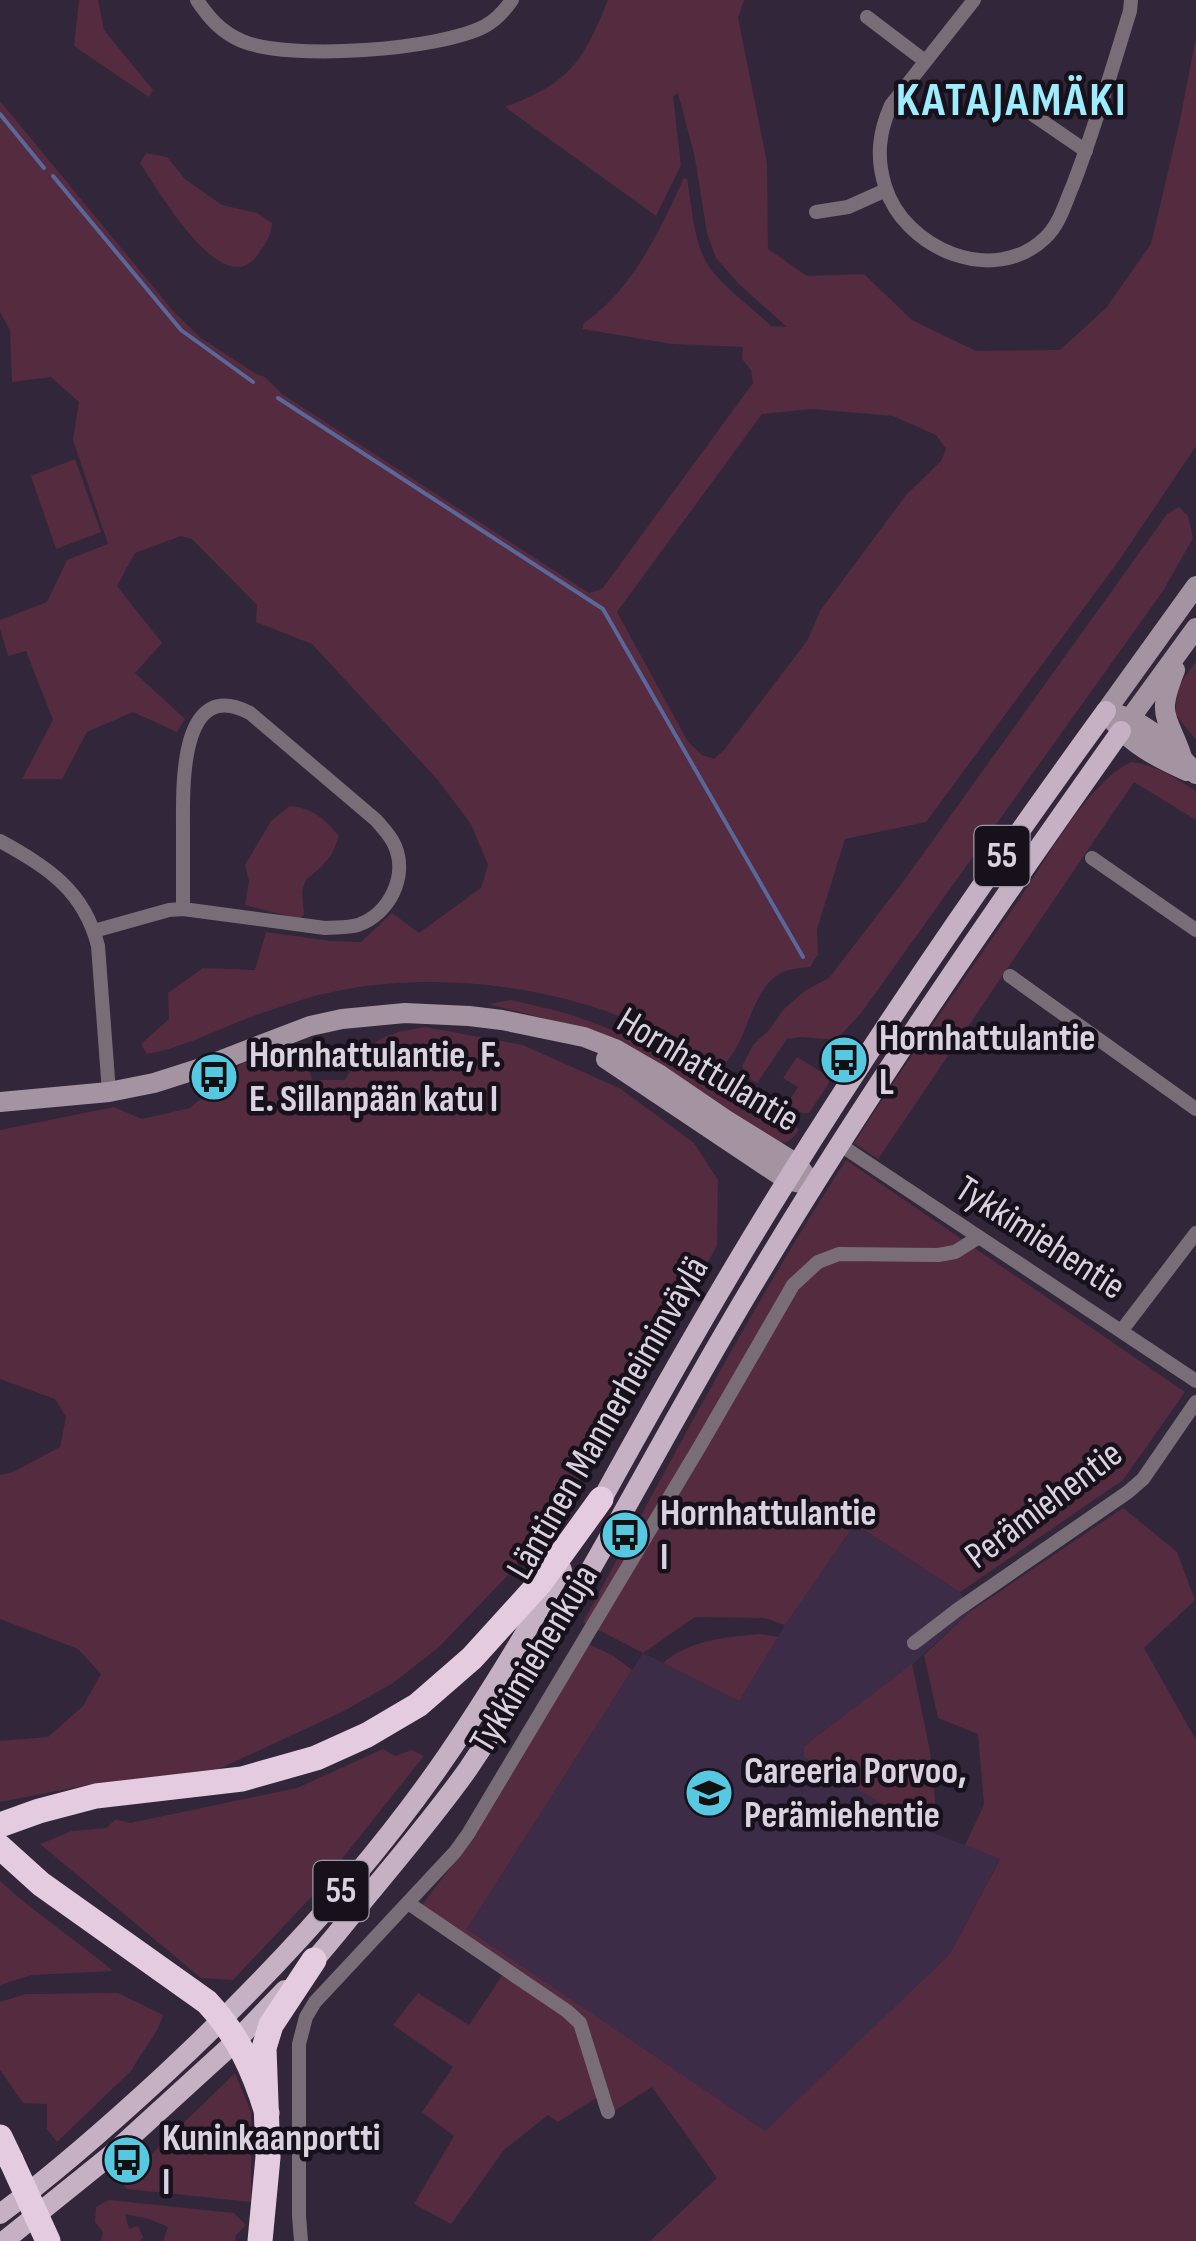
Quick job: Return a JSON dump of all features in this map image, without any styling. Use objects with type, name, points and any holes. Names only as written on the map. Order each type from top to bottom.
[{"type":"highway","points":[[0,1825],[96,1796],[242,1778],[316,1758],[367,1735],[418,1704],[472,1658],[541,1582],[602,1499]]},
{"type":"highway","points":[[8,1854],[69,1904],[207,2002],[251,2064],[267,2113]]},
{"type":"highway","points":[[260,2241],[268,2158],[264,2048],[271,2025],[314,1960]]},
{"type":"highway","points":[[0,2137],[48,2241]]},
{"type":"main road","name":"Läntinen Mannerheiminväylä","points":[[4,2241],[112,2154],[230,2030],[436,1771],[506,1665],[792,1172],[962,914],[1106,711]]},
{"type":"main road","name":"Läntinen Mannerheiminväylä","points":[[0,2214],[314,1960],[466,1772],[576,1596],[716,1346],[813,1185],[935,998],[1126,724]]},
{"type":"street","points":[[197,0],[218,27],[243,42],[340,52],[388,48],[468,33],[488,25],[512,0]]},
{"type":"street","points":[[974,0],[891,105],[879,142],[886,190],[905,221],[926,240],[978,262],[1028,252],[1058,223],[1086,152],[1131,0]]},
{"type":"street","points":[[867,17],[925,61]]},
{"type":"street","points":[[1016,104],[1086,152]]},
{"type":"street","points":[[816,212],[848,207],[886,190]]},
{"type":"street","name":"Läntinen Mannerheiminväylä","points":[[1106,711],[1196,586]]},
{"type":"street","points":[[1182,757],[1166,721],[1164,700],[1190,636]]},
{"type":"street","name":"Läntinen Mannerheiminväylä","points":[[1126,724],[1190,636]]},
{"type":"street","points":[[94,930],[183,909],[325,928],[361,924],[392,897],[400,872],[399,858],[388,834],[376,820],[250,713],[228,705],[216,706],[193,732],[183,769],[183,909]]},
{"type":"street","points":[[1106,711],[1182,757],[1196,774]]},
{"type":"street","points":[[1126,724],[1154,756],[1196,774]]},
{"type":"street","points":[[0,841],[60,878],[94,930],[110,1092]]},
{"type":"street","points":[[1092,858],[1196,930]]},
{"type":"street","points":[[1010,976],[1196,1109]]},
{"type":"street","name":"Hornhattulantie","points":[[0,1102],[110,1092],[154,1083],[310,1026],[342,1020],[405,1013],[469,1016],[584,1038],[614,1049],[660,1074],[813,1185]]},
{"type":"street","name":"Tykkimiehentie","points":[[848,1150],[1196,1381]]},
{"type":"street","points":[[1122,1330],[1196,1233]]},
{"type":"street","name":"Tykkimiehenkuja","points":[[301,2241],[298,2044],[315,2002],[468,1834],[793,1285],[818,1262],[840,1254],[938,1256],[955,1252],[979,1237]]},
{"type":"street","name":"Perämiehentie","points":[[914,1643],[1128,1492],[1142,1479],[1196,1402]]},
{"type":"street","points":[[408,1903],[568,2011],[580,2024],[608,2112]]},
{"type":"shaded area","points":[[79,0],[98,0],[104,30],[153,90],[149,97],[74,46]]},
{"type":"shaded area","points":[[608,0],[744,0],[738,18],[767,163],[768,249],[807,276],[864,274],[912,320],[976,351],[1060,350],[1106,308],[1151,244],[1196,37],[1196,446],[1120,559],[926,822],[845,839],[817,929],[818,954],[810,967],[782,972],[769,983],[754,1006],[738,1046],[721,1067],[645,1027],[563,998],[489,985],[413,982],[340,990],[305,999],[147,1054],[141,1044],[169,1019],[168,993],[203,968],[255,970],[266,932],[361,942],[392,913],[419,933],[481,888],[488,865],[471,824],[437,779],[312,644],[256,622],[257,605],[192,539],[181,536],[135,553],[117,586],[162,643],[135,673],[185,719],[177,732],[133,712],[87,732],[62,779],[22,779],[53,720],[26,651],[8,656],[0,620],[47,602],[67,560],[108,544],[73,440],[79,402],[51,377],[12,382],[10,330],[0,312],[0,101],[174,312],[201,338],[589,593],[602,589],[753,383],[751,370],[742,359],[743,347],[672,344],[583,329],[583,324],[616,294],[643,258],[684,178],[696,234],[714,274],[771,326],[787,327],[716,258],[707,233],[695,158],[678,93],[673,96],[681,165],[656,216],[505,107],[545,89],[572,68]],"holes":[[[812,409],[893,416],[936,435],[946,449],[941,461],[906,495],[820,611],[807,641],[724,750],[714,759],[702,755],[688,742],[617,612],[762,414]]]},
{"type":"shaded area","points":[[146,153],[167,157],[185,179],[222,205],[257,213],[272,223],[255,258],[241,267],[225,264],[208,253],[175,215],[140,163]]},
{"type":"shaded area","points":[[75,459],[101,532],[56,549],[31,476]]},
{"type":"shaded area","points":[[1179,507],[1188,516],[1193,538],[1163,591],[862,1012],[836,1040],[787,1039],[757,1083],[747,1077],[742,1066],[753,1045],[784,1009],[806,990],[829,978],[908,875],[1167,514]]},
{"type":"shaded area","points":[[1196,661],[1196,740],[1175,714],[1178,687]]},
{"type":"shaded area","points":[[1131,762],[1157,769],[1196,791],[1196,820],[1134,782],[878,1159],[854,1143],[1070,822],[1100,786]]},
{"type":"shaded area","points":[[290,806],[318,815],[339,836],[332,854],[306,880],[302,891],[304,915],[299,919],[245,905],[249,881],[245,865],[271,821]]},
{"type":"shaded area","points":[[511,1000],[571,1015],[631,1038],[799,1129],[789,1141],[773,1141],[571,1025],[488,1004]]},
{"type":"shaded area","points":[[425,1027],[523,1045],[621,1089],[694,1143],[718,1180],[717,1246],[570,1495],[512,1571],[439,1647],[393,1683],[342,1712],[219,1769],[83,1786],[0,1802],[0,1741],[48,1737],[83,1706],[101,1674],[78,1649],[0,1619],[0,1475],[60,1447],[66,1417],[55,1399],[0,1379],[0,1130],[114,1107],[142,1119],[190,1108],[241,1064],[287,1046],[304,1051],[312,1080],[345,1080],[377,1041]]},
{"type":"shaded area","points":[[797,1057],[828,1076],[829,1083],[809,1113],[787,1104],[798,1087],[783,1078]]},
{"type":"shaded area","points":[[846,1160],[1185,1392],[1123,1480],[960,1592],[855,1524],[785,1625],[765,1618],[695,1617],[643,1653],[583,1622],[743,1330]]},
{"type":"shaded area","points":[[1123,1508],[1177,1552],[1195,1600],[1144,1648],[1196,1740],[1196,2241],[650,2241],[717,2178],[652,2087],[614,2111],[584,2020],[422,1905],[466,1847],[586,1643],[632,1670],[467,1929],[765,2131],[950,1954],[1000,1859],[965,1845],[984,1805],[978,1734],[938,1718],[924,1655],[971,1611]]},
{"type":"shaded area","name":"Careeria Porvoo, Perämiehentie","points":[[855,1524],[960,1592],[971,1611],[913,1664],[805,1745],[804,1756],[925,1830],[1000,1858],[950,1954],[765,2132],[467,1929],[643,1653],[739,1701],[785,1625]]},
{"type":"shaded area","points":[[760,1634],[778,1637],[739,1701],[663,1663],[697,1645]]},
{"type":"shaded area","points":[[912,1664],[930,1751],[936,1810],[925,1830],[804,1757],[804,1746]]},
{"type":"shaded area","points":[[383,1749],[395,1756],[412,1750],[424,1756],[313,1895],[233,1980],[201,1978],[40,1844],[72,1831],[106,1828],[116,1819],[130,1823],[297,1788]]},
{"type":"shaded area","points":[[0,1881],[113,1971],[32,1975],[0,1985]]},
{"type":"shaded area","points":[[504,1973],[576,2025],[598,2097],[558,2122],[548,2115],[504,2150],[451,2224],[414,2204],[454,2136],[422,2112],[453,2067],[393,2025],[418,1993],[469,2025]]},
{"type":"shaded area","points":[[118,1993],[163,2015],[160,2023],[132,2070],[57,2142],[47,2129],[47,2104],[23,2103],[0,2070],[0,2002],[26,1994]]},
{"type":"shaded area","points":[[235,2073],[251,2112],[251,2202],[127,2189],[122,2183]]},
{"type":"shaded area","points":[[109,2200],[234,2213],[246,2225],[235,2241],[163,2241],[168,2227],[125,2214],[129,2229],[138,2226],[143,2237],[140,2241],[101,2241],[103,2232],[95,2222],[96,2207]]},
{"type":"waterway","points":[[0,114],[44,168]]},
{"type":"waterway","points":[[53,176],[181,330],[253,382]]},
{"type":"waterway","points":[[278,398],[603,609],[803,957]]},
{"type":"place","name":"Hornhattulantie L","points":[[844,1060]]},
{"type":"place","name":"Hornhattulantie, F. E. Sillanpään katu I","points":[[214,1077]]},
{"type":"place","name":"Hornhattulantie I","points":[[625,1535]]},
{"type":"place","name":"Careeria Porvoo, Perämiehentie","points":[[709,1793]]},
{"type":"place","name":"Kuninkaanportti I","points":[[127,2160]]},
{"type":"district","name":"KATAJAMÄKI","points":[[1012,100]]}]
